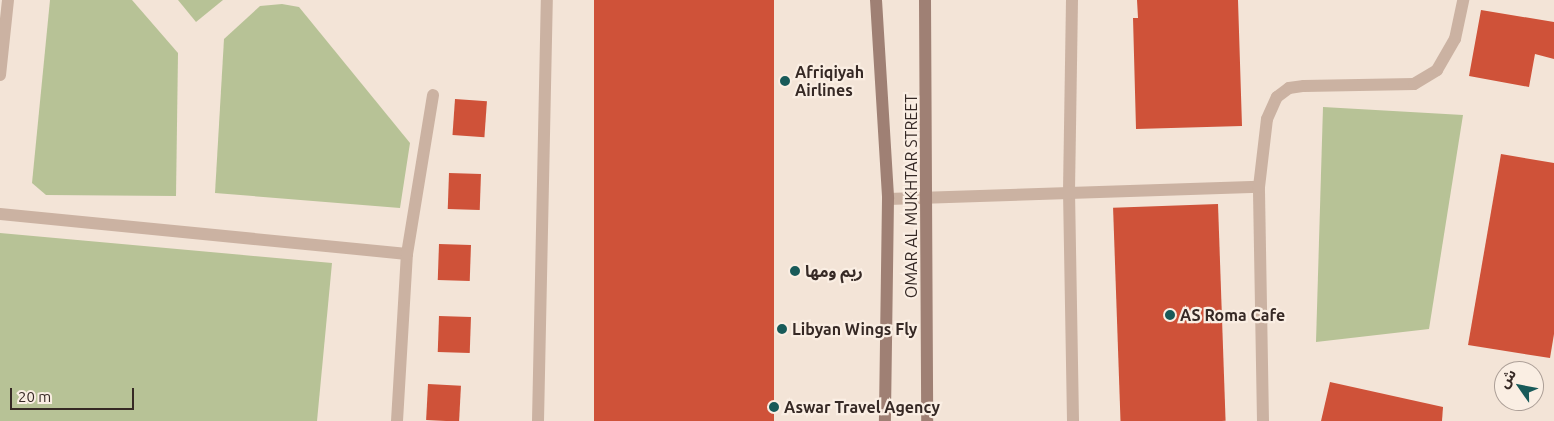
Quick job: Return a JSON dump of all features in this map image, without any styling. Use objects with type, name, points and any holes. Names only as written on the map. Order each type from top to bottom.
[{"type":"main road","name":"OMAR AL MUKHTAR STREET","points":[[876,0],[888,199],[886,421]]},
{"type":"main road","name":"OMAR AL MUKHTAR STREET","points":[[925,0],[928,196],[927,421]]},
{"type":"street","points":[[0,75],[8,0]]},
{"type":"street","points":[[538,421],[547,0]]},
{"type":"street","points":[[1072,0],[1069,191],[1073,421]]},
{"type":"street","points":[[1263,421],[1259,187],[1267,119],[1277,97],[1289,88],[1304,86],[1414,84],[1436,70],[1455,39],[1463,0]]},
{"type":"street","points":[[397,421],[407,254],[434,95]]},
{"type":"street","points":[[888,199],[1069,191],[1259,187]]},
{"type":"street","points":[[0,214],[407,254]]},
{"type":"green space","points":[[50,0],[132,0],[178,53],[176,196],[46,195],[32,183]]},
{"type":"green space","points":[[178,0],[223,0],[196,22]]},
{"type":"green space","points":[[282,4],[299,7],[410,143],[400,208],[215,193],[224,39],[260,6]]},
{"type":"green space","points":[[1323,107],[1463,115],[1429,329],[1316,342]]},
{"type":"green space","points":[[0,233],[332,263],[317,421],[0,421]]},
{"type":"building","points":[[594,0],[774,0],[774,421],[594,421]]},
{"type":"building","points":[[1137,0],[1238,0],[1242,126],[1136,129],[1133,18],[1138,18]]},
{"type":"building","points":[[1481,10],[1554,22],[1554,59],[1535,54],[1529,87],[1469,76]]},
{"type":"building","points":[[455,99],[487,101],[484,137],[452,135]]},
{"type":"building","points":[[1501,154],[1554,163],[1554,334],[1550,358],[1468,345]]},
{"type":"building","points":[[449,173],[481,174],[480,210],[448,209]]},
{"type":"building","name":"AS Roma Cafe","points":[[1218,204],[1226,421],[1121,421],[1113,208]]},
{"type":"building","points":[[439,244],[471,245],[470,281],[438,280]]},
{"type":"building","points":[[439,316],[471,317],[470,353],[438,352]]},
{"type":"building","points":[[1330,382],[1443,407],[1442,421],[1321,421]]},
{"type":"building","points":[[428,384],[461,386],[459,421],[426,420]]},
{"type":"place","name":"Afriqiyah Airlines","points":[[785,81]]},
{"type":"place","name":"ريم ومها","points":[[795,271]]},
{"type":"place","name":"AS Roma Cafe","points":[[1170,315]]},
{"type":"place","name":"Libyan Wings Fly","points":[[782,329]]},
{"type":"place","name":"Aswar Travel Agency","points":[[774,407]]}]
